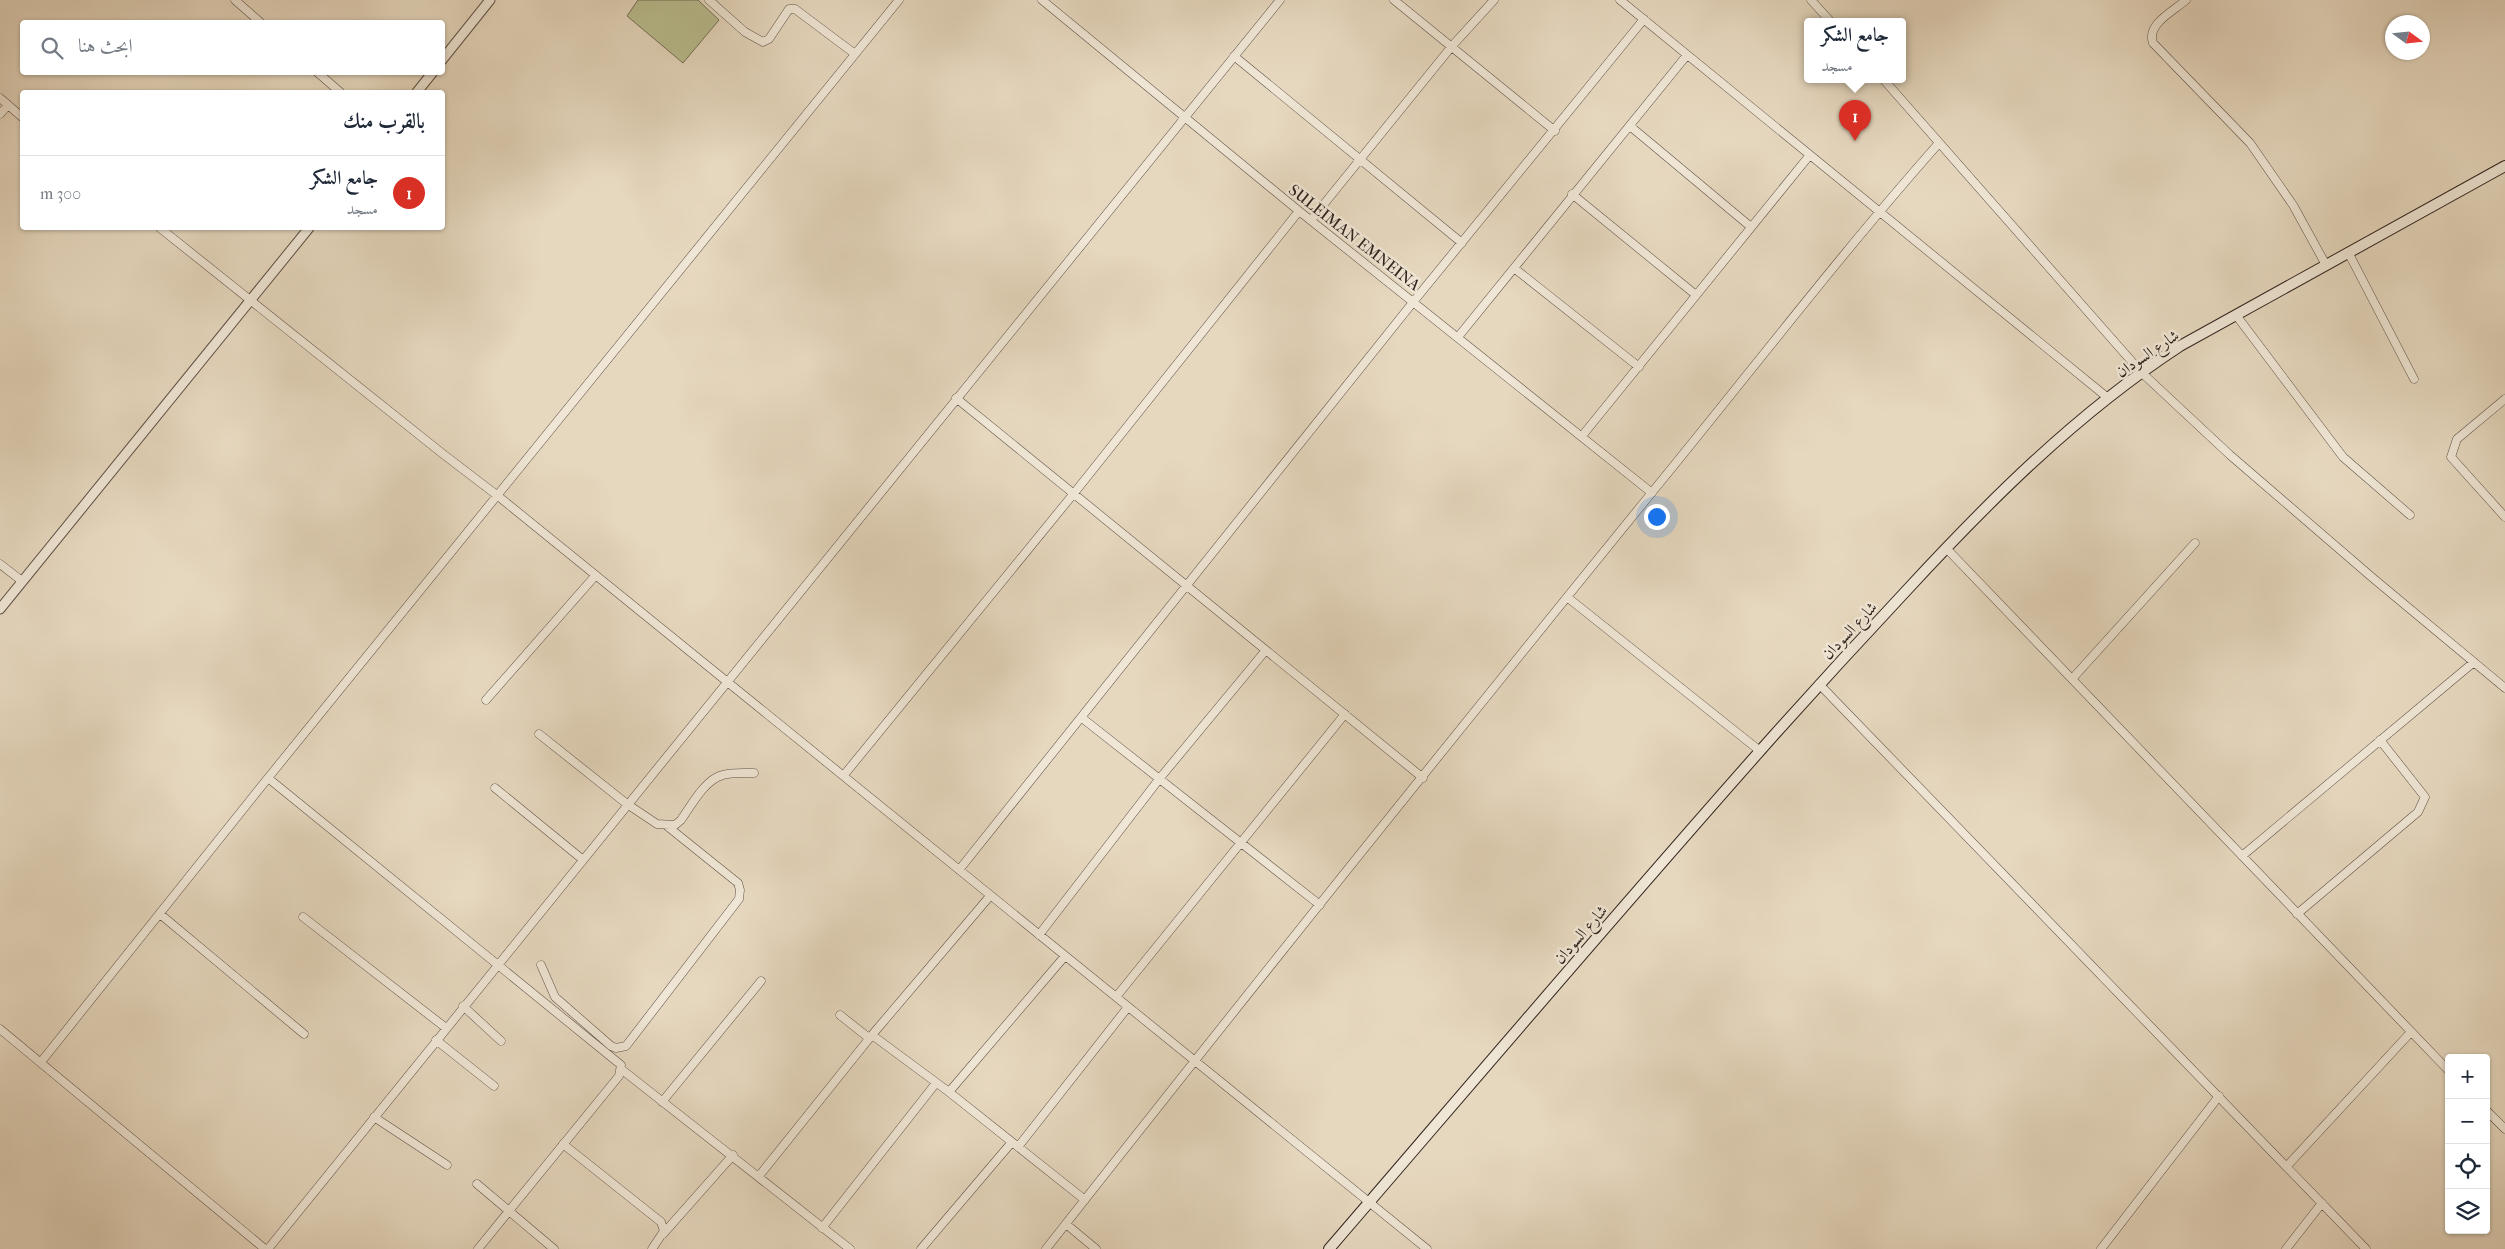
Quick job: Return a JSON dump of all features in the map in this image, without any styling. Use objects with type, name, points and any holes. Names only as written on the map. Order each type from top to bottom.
[{"type":"main road","name":"شارع السودان","points":[[1329,1249],[1590,944],[1819,684],[1946,548],[2030,464],[2141,372],[2180,346],[2505,166]]},
{"type":"street","points":[[236,0],[258,20]]},
{"type":"street","points":[[445,56],[490,0]]},
{"type":"street","points":[[709,0],[745,32],[763,42],[770,39],[789,9],[795,9],[855,54]]},
{"type":"street","points":[[41,1062],[268,778],[899,0]]},
{"type":"street","name":"SULEIMAN EMNEINA","points":[[1042,0],[1299,211],[1652,493]]},
{"type":"street","points":[[0,1029],[266,1249],[1280,0]]},
{"type":"street","points":[[1394,0],[1555,130]]},
{"type":"street","points":[[1311,220],[1359,158],[1452,46],[1494,0]]},
{"type":"street","points":[[1620,0],[2108,398]]},
{"type":"street","points":[[1811,0],[1827,18]]},
{"type":"street","points":[[2186,0],[2153,28],[2150,35],[2153,43],[2250,144],[2293,205],[2326,265]]},
{"type":"street","points":[[959,870],[1414,301],[1644,19]]},
{"type":"street","points":[[1458,337],[1572,194],[1687,55]]},
{"type":"street","points":[[1234,56],[1462,243]]},
{"type":"street","points":[[320,75],[338,90]]},
{"type":"street","points":[[419,90],[431,75]]},
{"type":"street","points":[[1887,83],[2141,372],[2230,454],[2505,688]]},
{"type":"street","points":[[0,98],[20,115]]},
{"type":"street","points":[[0,114],[8,105]]},
{"type":"street","points":[[1630,126],[1751,227]]},
{"type":"street","points":[[1046,1249],[1195,1060],[1879,210],[1939,143]]},
{"type":"street","points":[[1582,436],[1809,156]]},
{"type":"street","points":[[1572,194],[1696,295]]},
{"type":"street","points":[[844,775],[1075,492],[1299,211]]},
{"type":"street","points":[[163,230],[252,299],[727,680],[990,896],[1427,1249]]},
{"type":"street","points":[[0,609],[307,230]]},
{"type":"street","points":[[2348,252],[2414,379]]},
{"type":"street","points":[[1514,268],[1639,367]]},
{"type":"street","points":[[2236,315],[2343,457],[2410,515]]},
{"type":"street","points":[[956,398],[1075,492],[1423,778]]},
{"type":"street","points":[[2505,399],[2457,439],[2451,457],[2505,517]]},
{"type":"street","points":[[2072,679],[2195,543]]},
{"type":"street","points":[[1946,548],[2445,1067]]},
{"type":"street","points":[[0,564],[22,581]]},
{"type":"street","points":[[486,700],[595,576]]},
{"type":"street","points":[[1567,597],[1760,751]]},
{"type":"street","points":[[1040,935],[1160,778],[1266,650]]},
{"type":"street","points":[[2242,856],[2474,662]]},
{"type":"street","points":[[1819,684],[2366,1249]]},
{"type":"street","points":[[1116,997],[1346,714]]},
{"type":"street","points":[[1082,718],[1320,905]]},
{"type":"street","points":[[539,734],[627,804],[657,824],[667,826],[675,825],[711,781],[718,776],[754,773]]},
{"type":"street","points":[[2297,914],[2418,812],[2424,803],[2425,796],[2380,740]]},
{"type":"street","points":[[268,778],[616,1061],[621,1069],[850,1249]]},
{"type":"street","points":[[495,788],[582,859]]},
{"type":"street","points":[[541,965],[554,997],[611,1046],[616,1048],[626,1046],[739,899],[740,890],[738,883],[667,826]]},
{"type":"street","points":[[759,1176],[870,1037],[990,896]]},
{"type":"street","points":[[160,914],[304,1034]]},
{"type":"street","points":[[304,917],[446,1028]]},
{"type":"street","points":[[949,1092],[1065,956]]},
{"type":"street","points":[[662,1102],[761,981]]},
{"type":"street","points":[[463,1006],[501,1041]]},
{"type":"street","points":[[921,1249],[1015,1144],[1128,1007]]},
{"type":"street","points":[[840,1015],[949,1092],[1085,1200]]},
{"type":"street","points":[[2287,1166],[2411,1032]]},
{"type":"street","points":[[436,1040],[494,1086]]},
{"type":"street","points":[[478,1249],[619,1076],[621,1069]]},
{"type":"street","points":[[822,1228],[936,1083]]},
{"type":"street","points":[[2101,1249],[2219,1096]]},
{"type":"street","points":[[2490,1114],[2505,1129]]},
{"type":"street","points":[[374,1117],[447,1165]]},
{"type":"street","points":[[563,1144],[661,1222],[664,1227],[663,1234]]},
{"type":"street","points":[[652,1249],[732,1156]]},
{"type":"street","points":[[476,1184],[554,1249]]},
{"type":"street","points":[[2286,1249],[2322,1203]]},
{"type":"street","points":[[1066,1224],[1096,1249]]},
{"type":"green space","points":[[638,0],[698,0],[719,20],[683,63],[627,16]]},
{"type":"place","name":"جامع الشكر","points":[[1855,141]]}]
